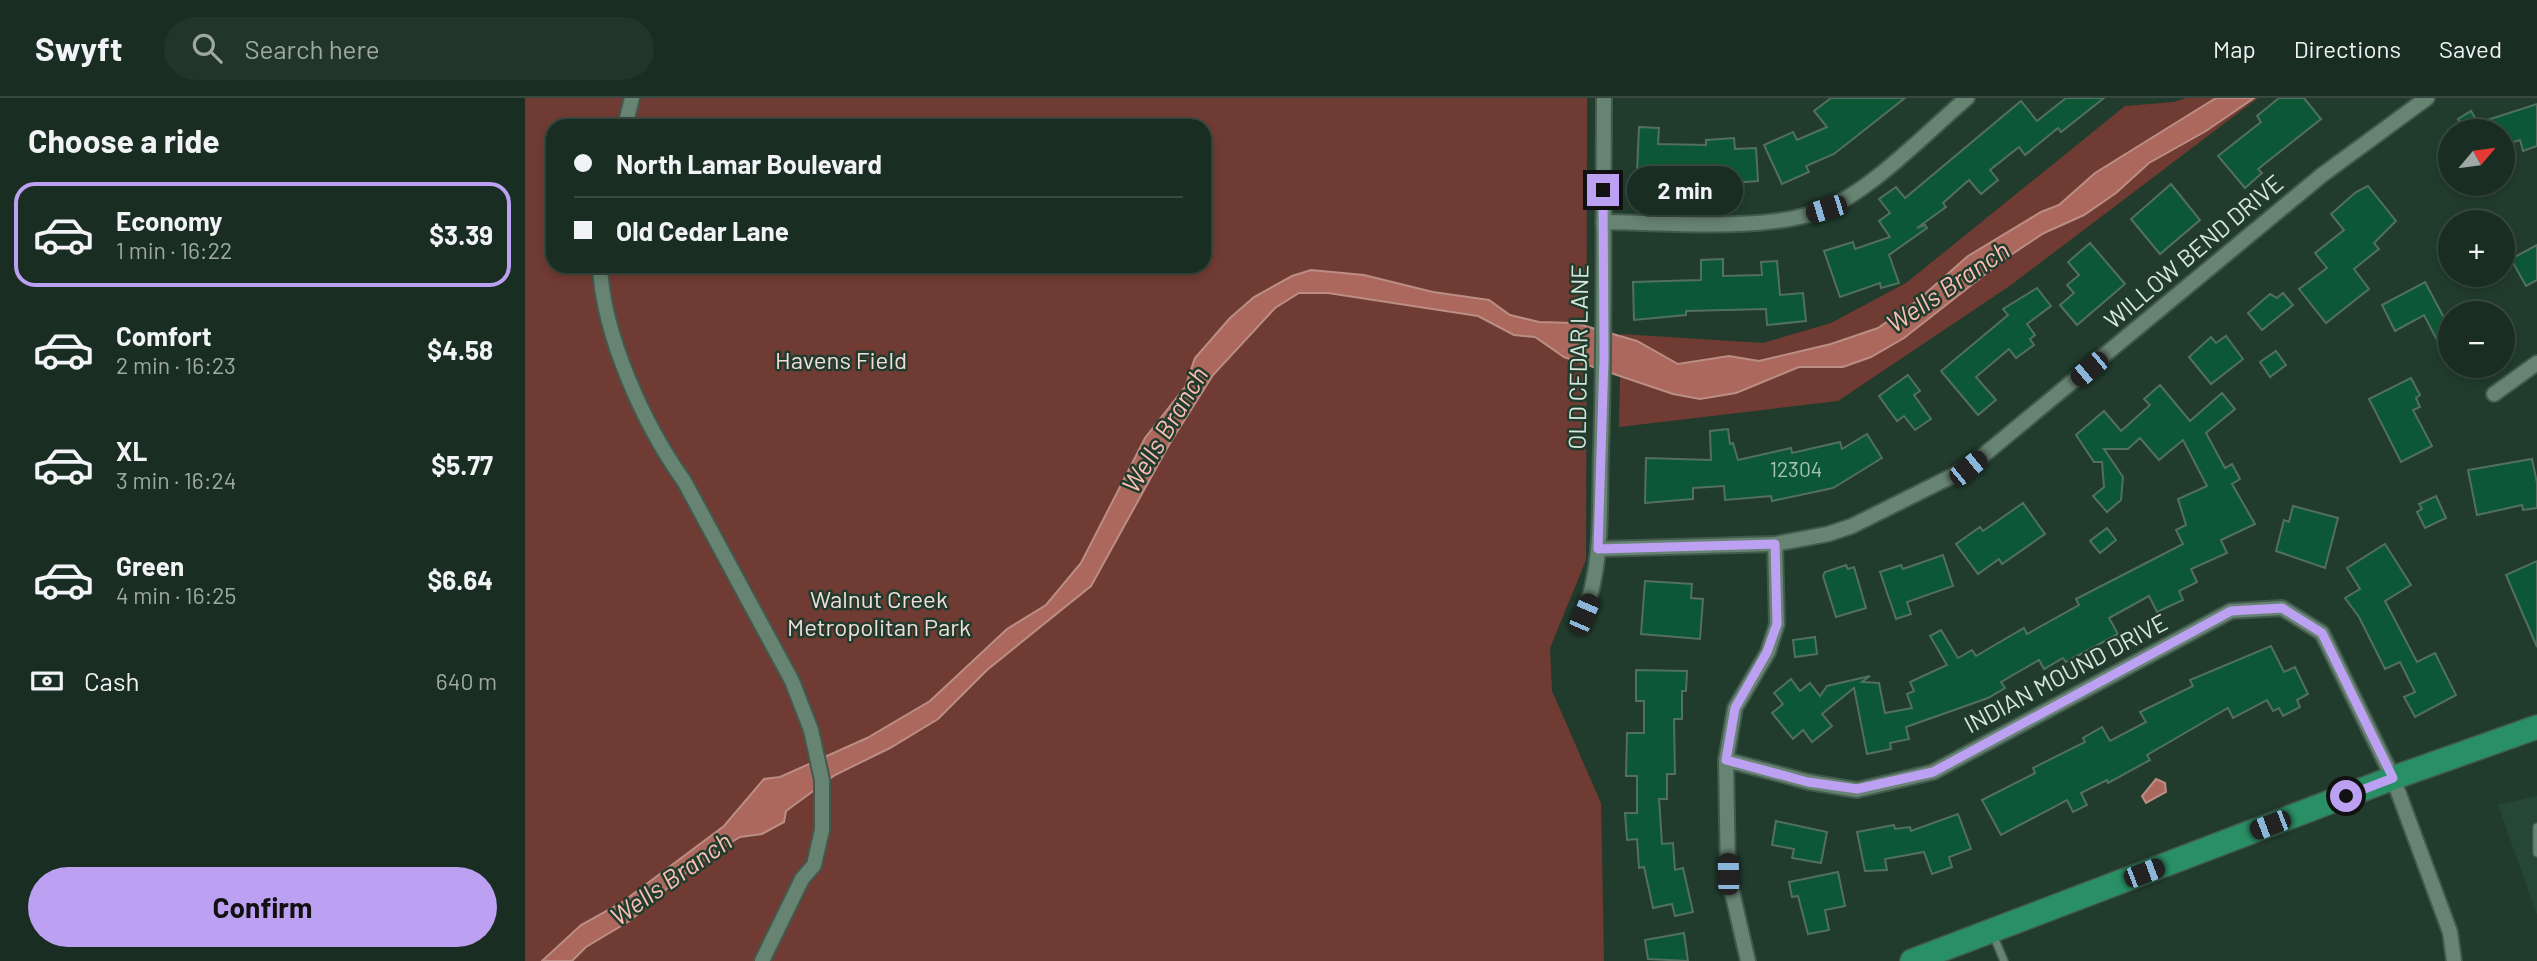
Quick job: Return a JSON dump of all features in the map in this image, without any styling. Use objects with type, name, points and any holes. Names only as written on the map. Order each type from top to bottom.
[{"type":"main road","points":[[1912,961],[2393,778],[2537,727]]},
{"type":"street","points":[[627,119],[632,98]]},
{"type":"street","name":"OLD CEDAR LANE","points":[[1584,614],[1595,587],[1598,549],[1604,358],[1604,98]]},
{"type":"street","points":[[1603,222],[1784,222],[1826,209],[1859,190],[1967,98]]},
{"type":"street","name":"WILLOW BEND DRIVE","points":[[1598,549],[1775,544],[1852,526],[1968,468],[2322,175],[2427,98]]},
{"type":"street","points":[[600,273],[601,295],[608,324],[663,451],[684,481],[792,681],[811,730],[822,780],[822,830],[814,865],[802,879],[762,961]]},
{"type":"street","points":[[2494,394],[2537,363]]},
{"type":"street","points":[[1748,961],[1728,874],[1726,760],[1735,708],[1767,652],[1777,624],[1775,544]]},
{"type":"street","name":"INDIAN MOUND DRIVE","points":[[1726,760],[1808,782],[1857,789],[1933,772],[2231,611],[2282,608],[2322,633],[2393,778],[2450,932],[2454,961]]},
{"type":"lane","points":[[2537,827],[2537,853]]},
{"type":"lane","points":[[1992,931],[2004,961]]},
{"type":"shaded area","points":[[2537,796],[2537,915],[2498,805]]},
{"type":"green space","name":"Walnut Creek Metropolitan Park","points":[[525,98],[1587,98],[1586,560],[1550,648],[1552,691],[1601,803],[1604,961],[525,961]]},
{"type":"green space","points":[[2186,98],[2258,98],[2011,285],[1838,401],[1619,427],[1621,334],[1763,343],[1831,323],[1906,283],[2125,106],[2174,102]]},
{"type":"water","name":"Wells Branch","points":[[2216,98],[2254,98],[2206,131],[2149,163],[2116,193],[2084,215],[2044,233],[2006,258],[1904,338],[1871,357],[1843,367],[1799,367],[1736,393],[1700,399],[1673,394],[1564,357],[1535,337],[1514,335],[1478,316],[1328,293],[1299,293],[1275,308],[1213,375],[1170,443],[1091,586],[987,670],[938,719],[890,748],[835,775],[786,811],[784,822],[762,834],[740,837],[722,848],[679,878],[631,920],[586,947],[572,961],[542,961],[581,925],[621,903],[724,826],[764,779],[780,777],[867,738],[930,701],[1007,629],[1046,605],[1081,563],[1145,438],[1185,387],[1195,358],[1230,318],[1254,297],[1292,276],[1311,270],[1364,275],[1433,292],[1489,300],[1510,315],[1539,322],[1575,323],[1637,341],[1678,364],[1729,356],[1759,361],[1831,344],[1878,328],[1918,300],[1968,256],[2041,212],[2059,205],[2095,173]]},
{"type":"water","points":[[2156,779],[2165,783],[2166,792],[2146,803],[2142,796]]},
{"type":"building","points":[[1831,98],[1905,98],[1834,154],[1806,166],[1809,172],[1782,184],[1764,145],[1793,132],[1797,140],[1827,127],[1814,111]]},
{"type":"building","points":[[2066,98],[2104,98],[2061,132],[2058,128],[2025,155],[2019,147],[1990,170],[1998,180],[1981,194],[1969,180],[1943,203],[1946,207],[1917,228],[1925,225],[1927,228],[1889,255],[1899,283],[1881,288],[1880,283],[1840,297],[1824,251],[1853,242],[1855,249],[1890,237],[1879,221],[1890,213],[1879,199],[1896,187],[1905,198],[2021,101],[2037,121]]},
{"type":"building","points":[[2279,98],[2304,98],[2321,119],[2258,169],[2262,173],[2245,188],[2218,156],[2261,122],[2257,116]]},
{"type":"building","points":[[2537,104],[2537,146],[2523,151],[2520,140],[2515,141],[2515,119],[2490,119]]},
{"type":"building","points":[[2471,111],[2476,119],[2458,119]]},
{"type":"building","points":[[1639,127],[1659,128],[1658,144],[1706,145],[1706,140],[1734,138],[1735,149],[1756,148],[1758,181],[1706,185],[1705,174],[1637,172]]},
{"type":"building","points":[[2171,184],[2200,220],[2160,254],[2131,219]]},
{"type":"building","points":[[2368,186],[2396,221],[2374,243],[2379,249],[2354,269],[2369,289],[2326,323],[2299,289],[2327,268],[2315,253],[2344,230],[2331,214],[2356,192]]},
{"type":"building","points":[[2090,243],[2125,284],[2077,325],[2060,305],[2074,293],[2067,285],[2079,275],[2068,262]]},
{"type":"building","points":[[2537,245],[2537,280],[2526,286],[2515,266],[2515,257]]},
{"type":"building","points":[[1723,259],[1723,276],[1762,275],[1761,262],[1777,261],[1780,295],[1803,293],[1806,321],[1767,325],[1766,309],[1686,311],[1686,315],[1634,320],[1633,282],[1701,280],[1701,260]]},
{"type":"building","points":[[2425,282],[2438,306],[2438,342],[2424,315],[2395,331],[2382,305]]},
{"type":"building","points":[[2037,288],[2051,306],[2027,324],[2035,335],[2030,339],[2034,345],[2016,358],[2009,349],[1976,377],[1996,400],[1978,415],[1941,371],[2008,315],[2003,309]]},
{"type":"building","points":[[2283,293],[2293,305],[2262,330],[2248,313],[2270,294],[2277,298]]},
{"type":"building","points":[[2226,336],[2243,359],[2211,384],[2189,357],[2211,337],[2216,343]]},
{"type":"building","points":[[2276,351],[2286,365],[2270,377],[2260,362]]},
{"type":"building","points":[[1908,375],[1920,391],[1914,395],[1931,419],[1915,430],[1904,416],[1897,421],[1879,396]]},
{"type":"building","points":[[2411,378],[2420,395],[2416,398],[2420,407],[2413,410],[2432,446],[2401,462],[2369,399]]},
{"type":"building","points":[[2160,385],[2190,421],[2222,393],[2235,409],[2206,433],[2225,468],[2232,464],[2240,479],[2232,484],[2255,524],[2221,540],[2227,553],[2191,569],[2197,582],[2179,591],[2183,600],[2157,612],[2149,596],[2109,618],[2118,634],[2066,662],[2063,658],[2044,669],[2039,660],[2001,682],[2005,688],[1988,698],[1906,727],[1909,739],[1890,743],[1891,749],[1867,754],[1854,688],[1822,714],[1832,726],[1812,742],[1803,730],[1793,739],[1772,713],[1783,704],[1774,693],[1791,679],[1800,691],[1810,683],[1820,696],[1827,686],[1870,676],[1862,682],[1879,683],[1885,713],[1912,708],[1907,694],[1914,691],[1910,682],[1947,665],[1930,636],[1941,630],[1958,658],[1972,650],[1976,656],[2024,628],[2027,634],[2079,605],[2076,599],[2183,544],[2176,530],[2186,525],[2178,499],[2207,486],[2183,440],[2159,460],[2140,438],[2128,449],[2104,449],[2123,477],[2121,500],[2107,512],[2093,496],[2104,487],[2102,462],[2094,462],[2076,435],[2104,411],[2121,431],[2150,405],[2144,399]]},
{"type":"building","points":[[1728,429],[1730,444],[1733,443],[1738,460],[1791,448],[1792,453],[1840,442],[1842,449],[1867,434],[1882,458],[1833,488],[1772,501],[1771,496],[1725,500],[1724,486],[1693,488],[1693,499],[1645,503],[1646,458],[1711,460],[1710,431]]},
{"type":"building","points":[[2532,459],[2537,483],[2537,508],[2523,510],[2522,505],[2477,515],[2468,470]]},
{"type":"building","points":[[2436,496],[2446,518],[2425,528],[2417,512],[2422,509],[2419,504]]},
{"type":"building","points":[[2023,503],[2045,534],[2002,564],[1999,559],[1978,574],[1956,544],[1980,527],[1983,531]]},
{"type":"building","points":[[2293,506],[2338,518],[2325,568],[2276,551],[2284,520],[2289,522]]},
{"type":"building","points":[[2107,528],[2116,540],[2100,553],[2090,541]]},
{"type":"building","points":[[2385,544],[2411,585],[2385,601],[2417,662],[2435,653],[2456,695],[2415,717],[2404,697],[2415,692],[2400,662],[2385,669],[2359,617],[2345,598],[2360,589],[2347,568]]},
{"type":"building","points":[[1943,555],[1953,586],[1907,602],[1911,614],[1896,619],[1880,572],[1901,565],[1903,569]]},
{"type":"building","points":[[2537,561],[2537,647],[2506,575]]},
{"type":"building","points":[[1846,565],[1848,569],[1854,567],[1866,608],[1836,617],[1823,576],[1825,572]]},
{"type":"building","points":[[1645,581],[1692,584],[1691,598],[1703,599],[1700,639],[1641,634]]},
{"type":"building","points":[[1815,637],[1817,654],[1795,657],[1793,640]]},
{"type":"building","points":[[2271,646],[2284,672],[2295,667],[2308,694],[2297,700],[2300,707],[2283,716],[2279,708],[2273,711],[2267,700],[2233,718],[2228,708],[2147,755],[2150,760],[2108,783],[2107,780],[2081,793],[2087,805],[2073,812],[2067,800],[2001,835],[1982,800],[2035,773],[2033,768],[2085,742],[2083,738],[2102,727],[2110,741],[2146,722],[2140,712],[2193,686],[2190,680]]},
{"type":"building","points":[[1636,670],[1687,671],[1686,691],[1682,691],[1682,719],[1674,719],[1675,774],[1667,774],[1667,799],[1659,799],[1662,844],[1673,843],[1675,870],[1683,868],[1693,912],[1675,916],[1672,904],[1653,908],[1644,867],[1639,868],[1637,839],[1627,840],[1625,813],[1637,813],[1637,776],[1626,776],[1627,733],[1644,733],[1644,701],[1636,701]]},
{"type":"building","points":[[1958,814],[1971,849],[1949,857],[1952,867],[1932,874],[1924,852],[1885,859],[1887,870],[1865,871],[1857,832],[1894,825],[1895,829],[1910,827],[1911,831]]},
{"type":"building","points":[[1776,821],[1827,832],[1821,863],[1792,858],[1794,849],[1772,845]]},
{"type":"building","points":[[1838,872],[1845,906],[1825,910],[1829,930],[1808,934],[1798,896],[1792,897],[1789,882]]},
{"type":"building","points":[[1684,933],[1688,961],[1648,959],[1645,940]]},
{"type":"route","points":[[1603,190],[1604,358],[1598,549],[1775,544],[1777,624],[1767,652],[1735,708],[1726,760],[1808,782],[1857,789],[1933,772],[2231,611],[2282,608],[2322,633],[2393,778],[2346,796]]},
{"type":"park label","name":"Havens Field","points":[[841,361]]}]
